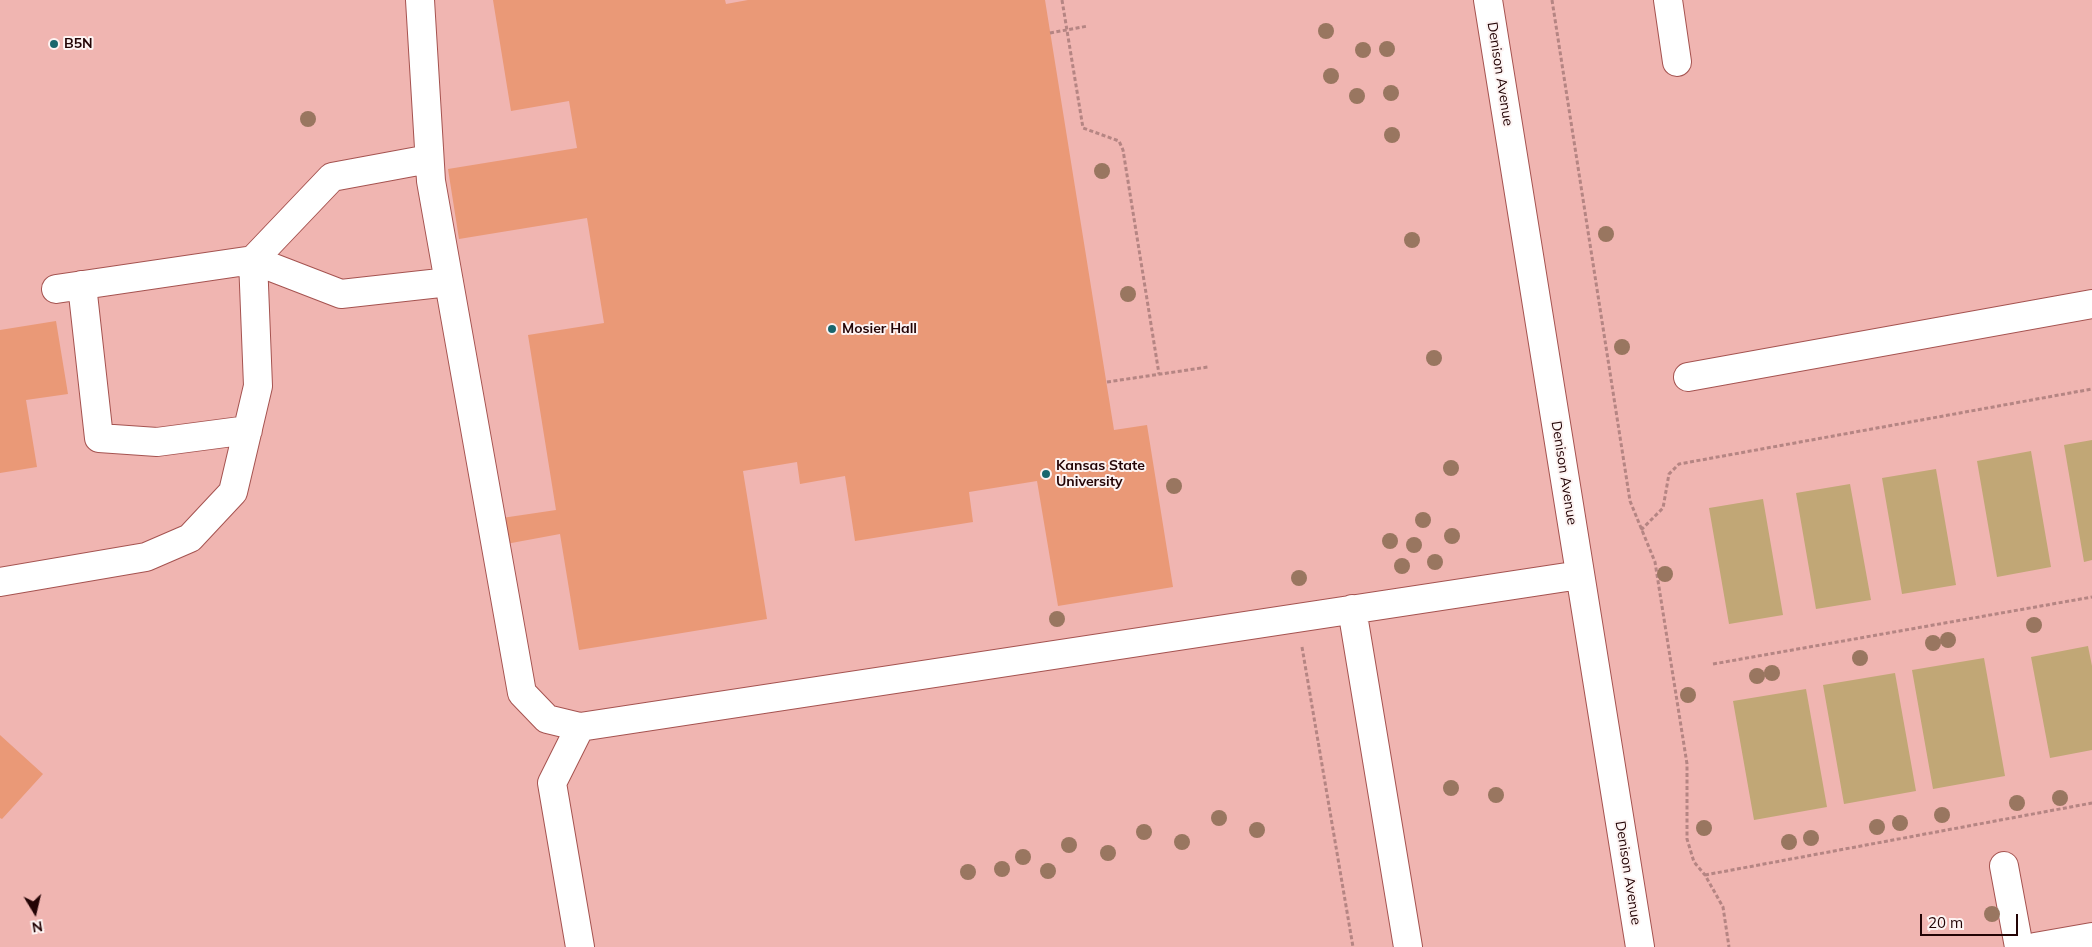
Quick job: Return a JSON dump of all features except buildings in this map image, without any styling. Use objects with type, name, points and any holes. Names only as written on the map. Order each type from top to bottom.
[{"type":"street","points":[[420,0],[431,181],[522,693],[547,719],[580,727],[1247,624],[1297,619],[1580,575]]},
{"type":"street","name":"Denison Avenue","points":[[1488,0],[1640,947]]},
{"type":"street","points":[[1668,0],[1678,62]]},
{"type":"street","points":[[0,582],[146,557],[190,538],[232,492],[258,386],[253,260],[332,177],[429,159]]},
{"type":"street","points":[[248,430],[157,442],[99,438],[69,287],[253,260],[341,294],[449,282]]},
{"type":"street","points":[[1688,377],[2092,304]]},
{"type":"street","points":[[1352,609],[1408,947]]},
{"type":"street","points":[[580,727],[552,783],[580,947]]},
{"type":"street","points":[[2004,866],[2019,947]]},
{"type":"street","points":[[2035,947],[2092,937]]},
{"type":"path","points":[[1062,0],[1083,128],[1119,141],[1123,150],[1159,374]]},
{"type":"path","points":[[1552,0],[1630,500],[1654,562],[1686,764],[1687,839],[1694,862],[1723,907],[1729,947]]},
{"type":"path","points":[[1050,34],[1088,26]]},
{"type":"path","points":[[1107,382],[1208,367]]},
{"type":"path","points":[[1641,530],[1662,508],[1669,474],[1679,464],[2092,389]]},
{"type":"path","points":[[1713,664],[2092,597]]},
{"type":"path","points":[[1297,619],[1353,947]]},
{"type":"path","points":[[1704,875],[2092,803]]},
{"type":"shaded area","name":"Kansas State University","points":[[0,0],[2092,0],[2092,947],[0,947]]},
{"type":"shaded area","points":[[2092,440],[2092,560],[2084,562],[2064,445]]},
{"type":"shaded area","points":[[2031,451],[2051,567],[1997,577],[1977,461]]},
{"type":"shaded area","points":[[1936,469],[1956,585],[1902,594],[1882,478]]},
{"type":"shaded area","points":[[1850,484],[1871,600],[1816,609],[1796,493]]},
{"type":"shaded area","points":[[1763,499],[1783,615],[1729,624],[1709,508]]},
{"type":"shaded area","points":[[2088,646],[2092,666],[2092,750],[2050,758],[2031,657]]},
{"type":"shaded area","points":[[1984,658],[2005,776],[1933,789],[1912,670]]},
{"type":"shaded area","points":[[1895,673],[1916,791],[1844,804],[1823,685]]},
{"type":"shaded area","points":[[1806,689],[1827,807],[1754,820],[1733,701]]},
{"type":"place","name":"B5N","points":[[54,44]]},
{"type":"place","name":"Mosier Hall","points":[[832,329]]},
{"type":"place","name":"Kansas State University","points":[[1046,474]]}]
